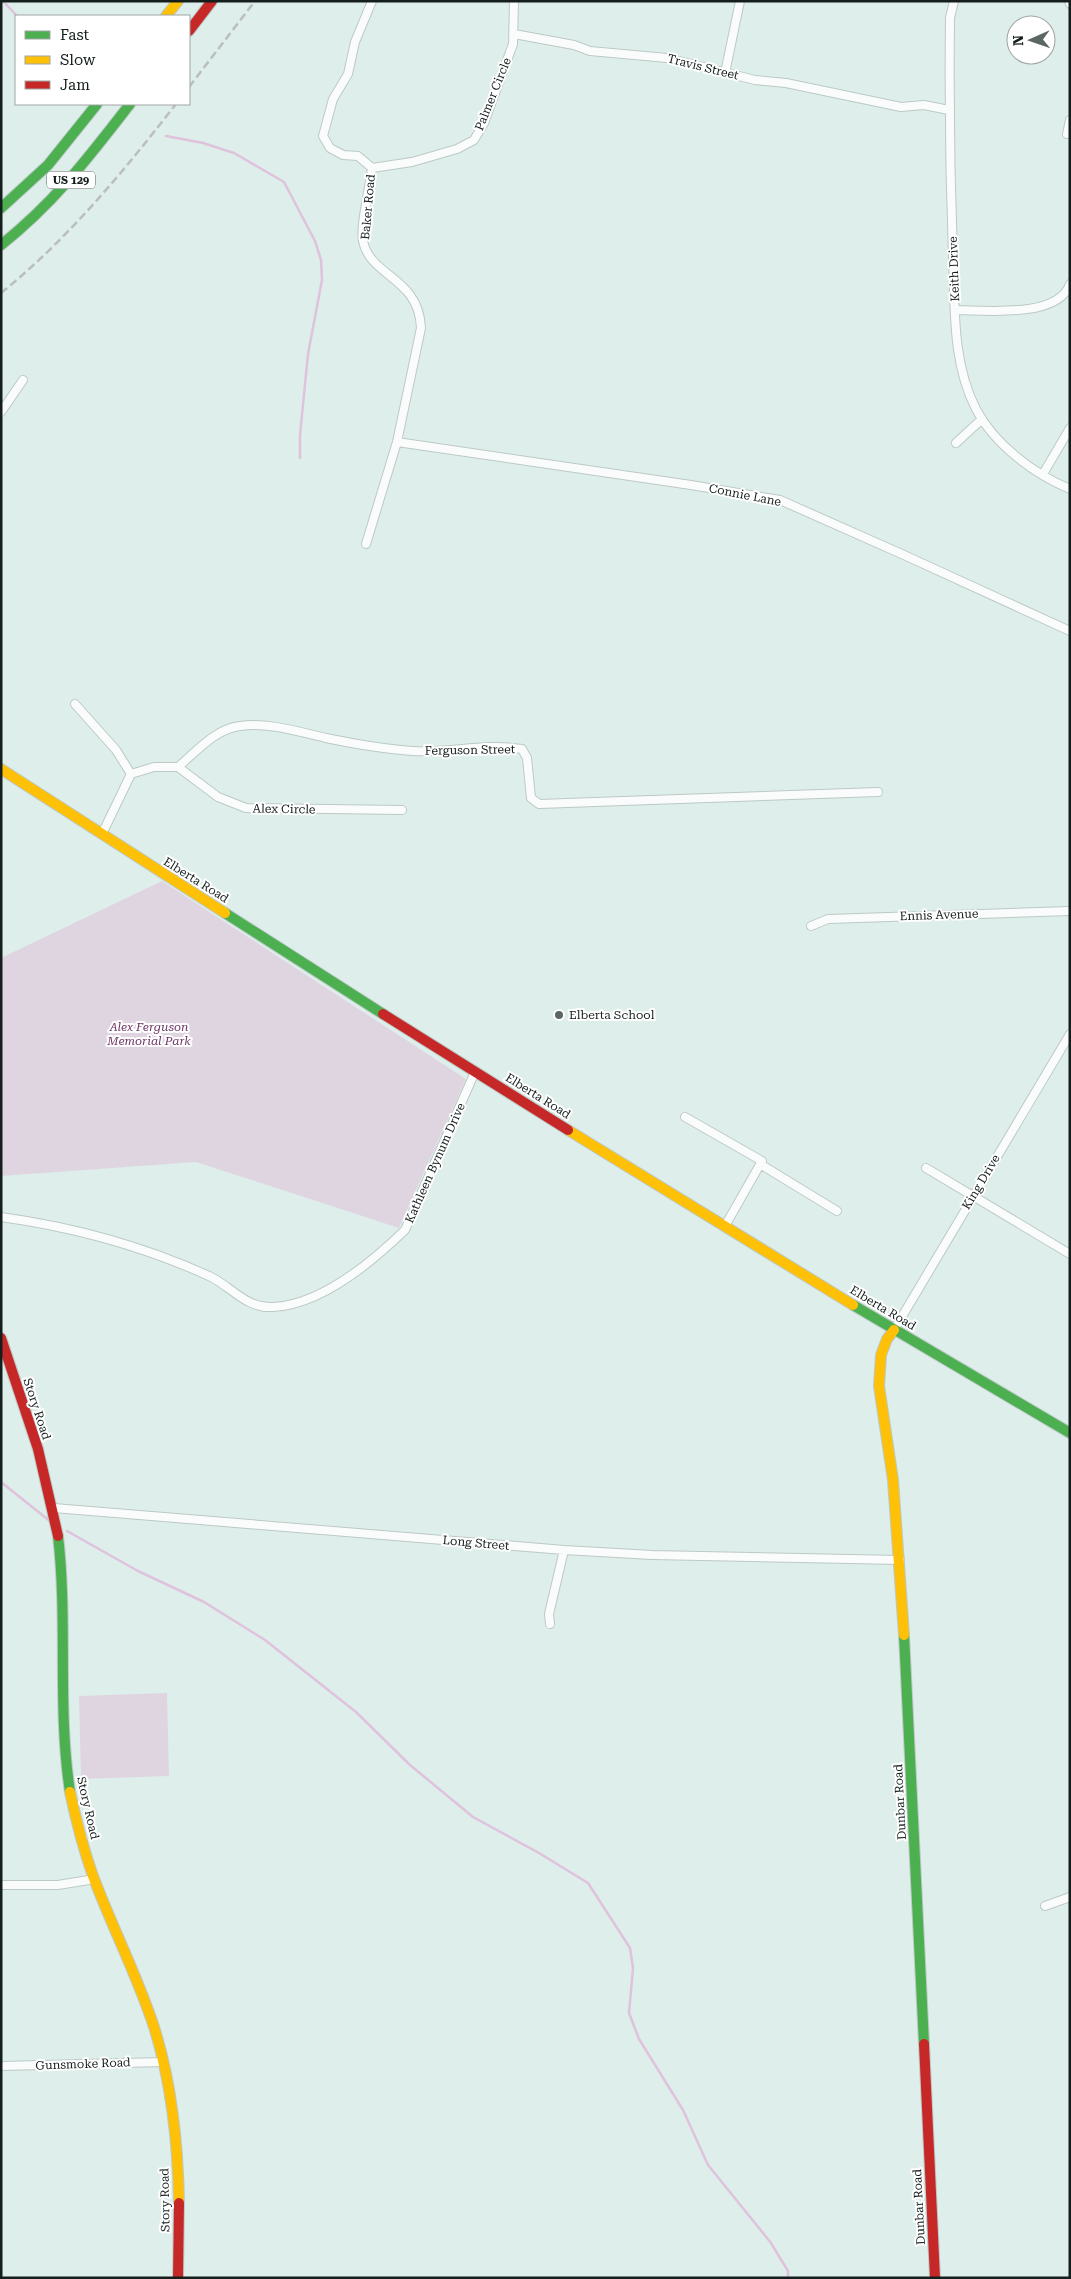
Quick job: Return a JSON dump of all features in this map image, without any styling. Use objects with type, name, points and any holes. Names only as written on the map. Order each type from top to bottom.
[{"type":"street","points":[[167,15],[178,1]]},
{"type":"street","points":[[190,30],[212,1]]},
{"type":"street","name":"Baker Road","points":[[366,544],[397,442],[421,328],[420,313],[416,302],[404,287],[366,252],[363,240],[372,168],[358,156],[343,155],[330,148],[323,136],[333,99],[348,74],[355,42],[372,1]]},
{"type":"street","name":"Palmer Circle","points":[[372,168],[412,162],[457,149],[474,140],[484,123],[506,64],[514,34],[514,1]]},
{"type":"street","points":[[726,73],[740,1]]},
{"type":"street","name":"Keith Drive","points":[[954,1],[950,18],[949,110],[955,310],[960,362],[965,384],[982,419],[1010,450],[1043,474],[1070,489]]},
{"type":"street","name":"Travis Street","points":[[514,34],[574,45],[590,50],[666,58],[726,73],[901,107],[924,106],[949,110]]},
{"type":"street","name":"US 129","points":[[1,208],[48,165],[96,105]]},
{"type":"street","name":"US 129","points":[[1,245],[31,221],[71,180],[129,105]]},
{"type":"street","points":[[1067,134],[1070,120]]},
{"type":"street","points":[[955,310],[1028,311],[1057,298],[1070,284]]},
{"type":"street","points":[[1,412],[23,380]]},
{"type":"street","points":[[956,443],[982,419]]},
{"type":"street","points":[[1043,474],[1070,428]]},
{"type":"street","name":"Connie Lane","points":[[397,442],[780,500],[904,554],[1070,631]]},
{"type":"street","points":[[75,704],[116,750],[131,774]]},
{"type":"street","name":"Ferguson Street","points":[[178,767],[210,738],[223,731],[240,726],[260,725],[374,747],[414,751],[489,747],[522,749],[527,758],[531,798],[539,804],[878,792]]},
{"type":"street","points":[[102,834],[131,774],[154,767],[178,767]]},
{"type":"street","name":"Alex Circle","points":[[178,767],[218,797],[246,808],[402,810]]},
{"type":"street","name":"Elberta Road","points":[[1,769],[475,1072],[894,1330],[1070,1433]]},
{"type":"street","name":"Ennis Avenue","points":[[810,926],[828,919],[1070,910]]},
{"type":"street","name":"King Drive","points":[[894,1330],[1070,1034]]},
{"type":"street","name":"Kathleen Bynum Drive","points":[[1,1217],[79,1231],[165,1258],[212,1277],[250,1304],[273,1307],[304,1302],[338,1284],[405,1230],[475,1072]]},
{"type":"street","points":[[685,1117],[762,1161],[725,1226]]},
{"type":"street","points":[[760,1164],[837,1212]]},
{"type":"street","points":[[926,1168],[1070,1254]]},
{"type":"street","name":"Dunbar Road","points":[[894,1330],[887,1338],[881,1355],[879,1386],[891,1461],[900,1560],[935,2278]]},
{"type":"street","name":"Story Road","points":[[1,1338],[54,1508],[60,1545],[63,1589],[62,1710],[66,1765],[77,1825],[95,1879],[140,1989],[164,2062],[172,2097],[175,2125],[178,2278]]},
{"type":"street","name":"Long Street","points":[[54,1508],[564,1550],[652,1555],[900,1560]]},
{"type":"street","points":[[550,1624],[549,1614],[564,1550]]},
{"type":"street","points":[[1,1885],[58,1885],[95,1879]]},
{"type":"street","points":[[1045,1906],[1070,1897]]},
{"type":"street","name":"Gunsmoke Road","points":[[1,2066],[164,2062]]},
{"type":"green space","name":"Alex Ferguson Memorial Park","points":[[162,881],[466,1079],[399,1228],[196,1162],[1,1176],[1,958]]},
{"type":"green space","points":[[167,1693],[169,1776],[81,1779],[79,1696]]},
{"type":"waterway","points":[[3,1],[16,15]]},
{"type":"waterway","points":[[166,136],[203,143],[234,153],[284,182],[315,241],[321,260],[322,280],[308,354],[300,435],[300,458]]},
{"type":"waterway","points":[[1,1482],[51,1522]]},
{"type":"waterway","points":[[67,1531],[138,1571],[204,1602],[265,1640],[356,1712],[410,1765],[473,1817],[539,1853],[588,1883],[630,1948],[633,1968],[629,2013],[639,2039],[683,2110],[708,2165],[771,2243],[788,2271],[788,2278]]},
{"type":"railway","points":[[190,86],[255,1]]},
{"type":"railway","points":[[1,293],[49,250],[94,204],[175,105]]},
{"type":"traffic: fast","points":[[1,208],[48,165],[96,105]]},
{"type":"traffic: fast","points":[[1,245],[38,212],[70,179],[129,105]]},
{"type":"traffic: fast","points":[[225,913],[383,1014]]},
{"type":"traffic: fast","points":[[853,1305],[1070,1433]]},
{"type":"traffic: fast","points":[[58,1536],[61,1568],[64,1728],[70,1792]]},
{"type":"traffic: fast","points":[[904,1635],[924,2044]]},
{"type":"traffic: slow","points":[[167,15],[178,1]]},
{"type":"traffic: slow","points":[[1,769],[225,913]]},
{"type":"traffic: slow","points":[[568,1130],[853,1305]]},
{"type":"traffic: slow","points":[[894,1330],[887,1339],[881,1355],[879,1386],[893,1480],[904,1635]]},
{"type":"traffic: slow","points":[[70,1792],[93,1876],[140,1989],[160,2048],[173,2114],[179,2203]]},
{"type":"traffic: jam","points":[[190,30],[212,1]]},
{"type":"traffic: jam","points":[[383,1014],[568,1130]]},
{"type":"traffic: jam","points":[[1,1338],[38,1449],[58,1536]]},
{"type":"traffic: jam","points":[[924,2044],[935,2278]]},
{"type":"traffic: jam","points":[[178,2278],[179,2203]]},
{"type":"place","name":"Elberta School","points":[[559,1015]]}]
